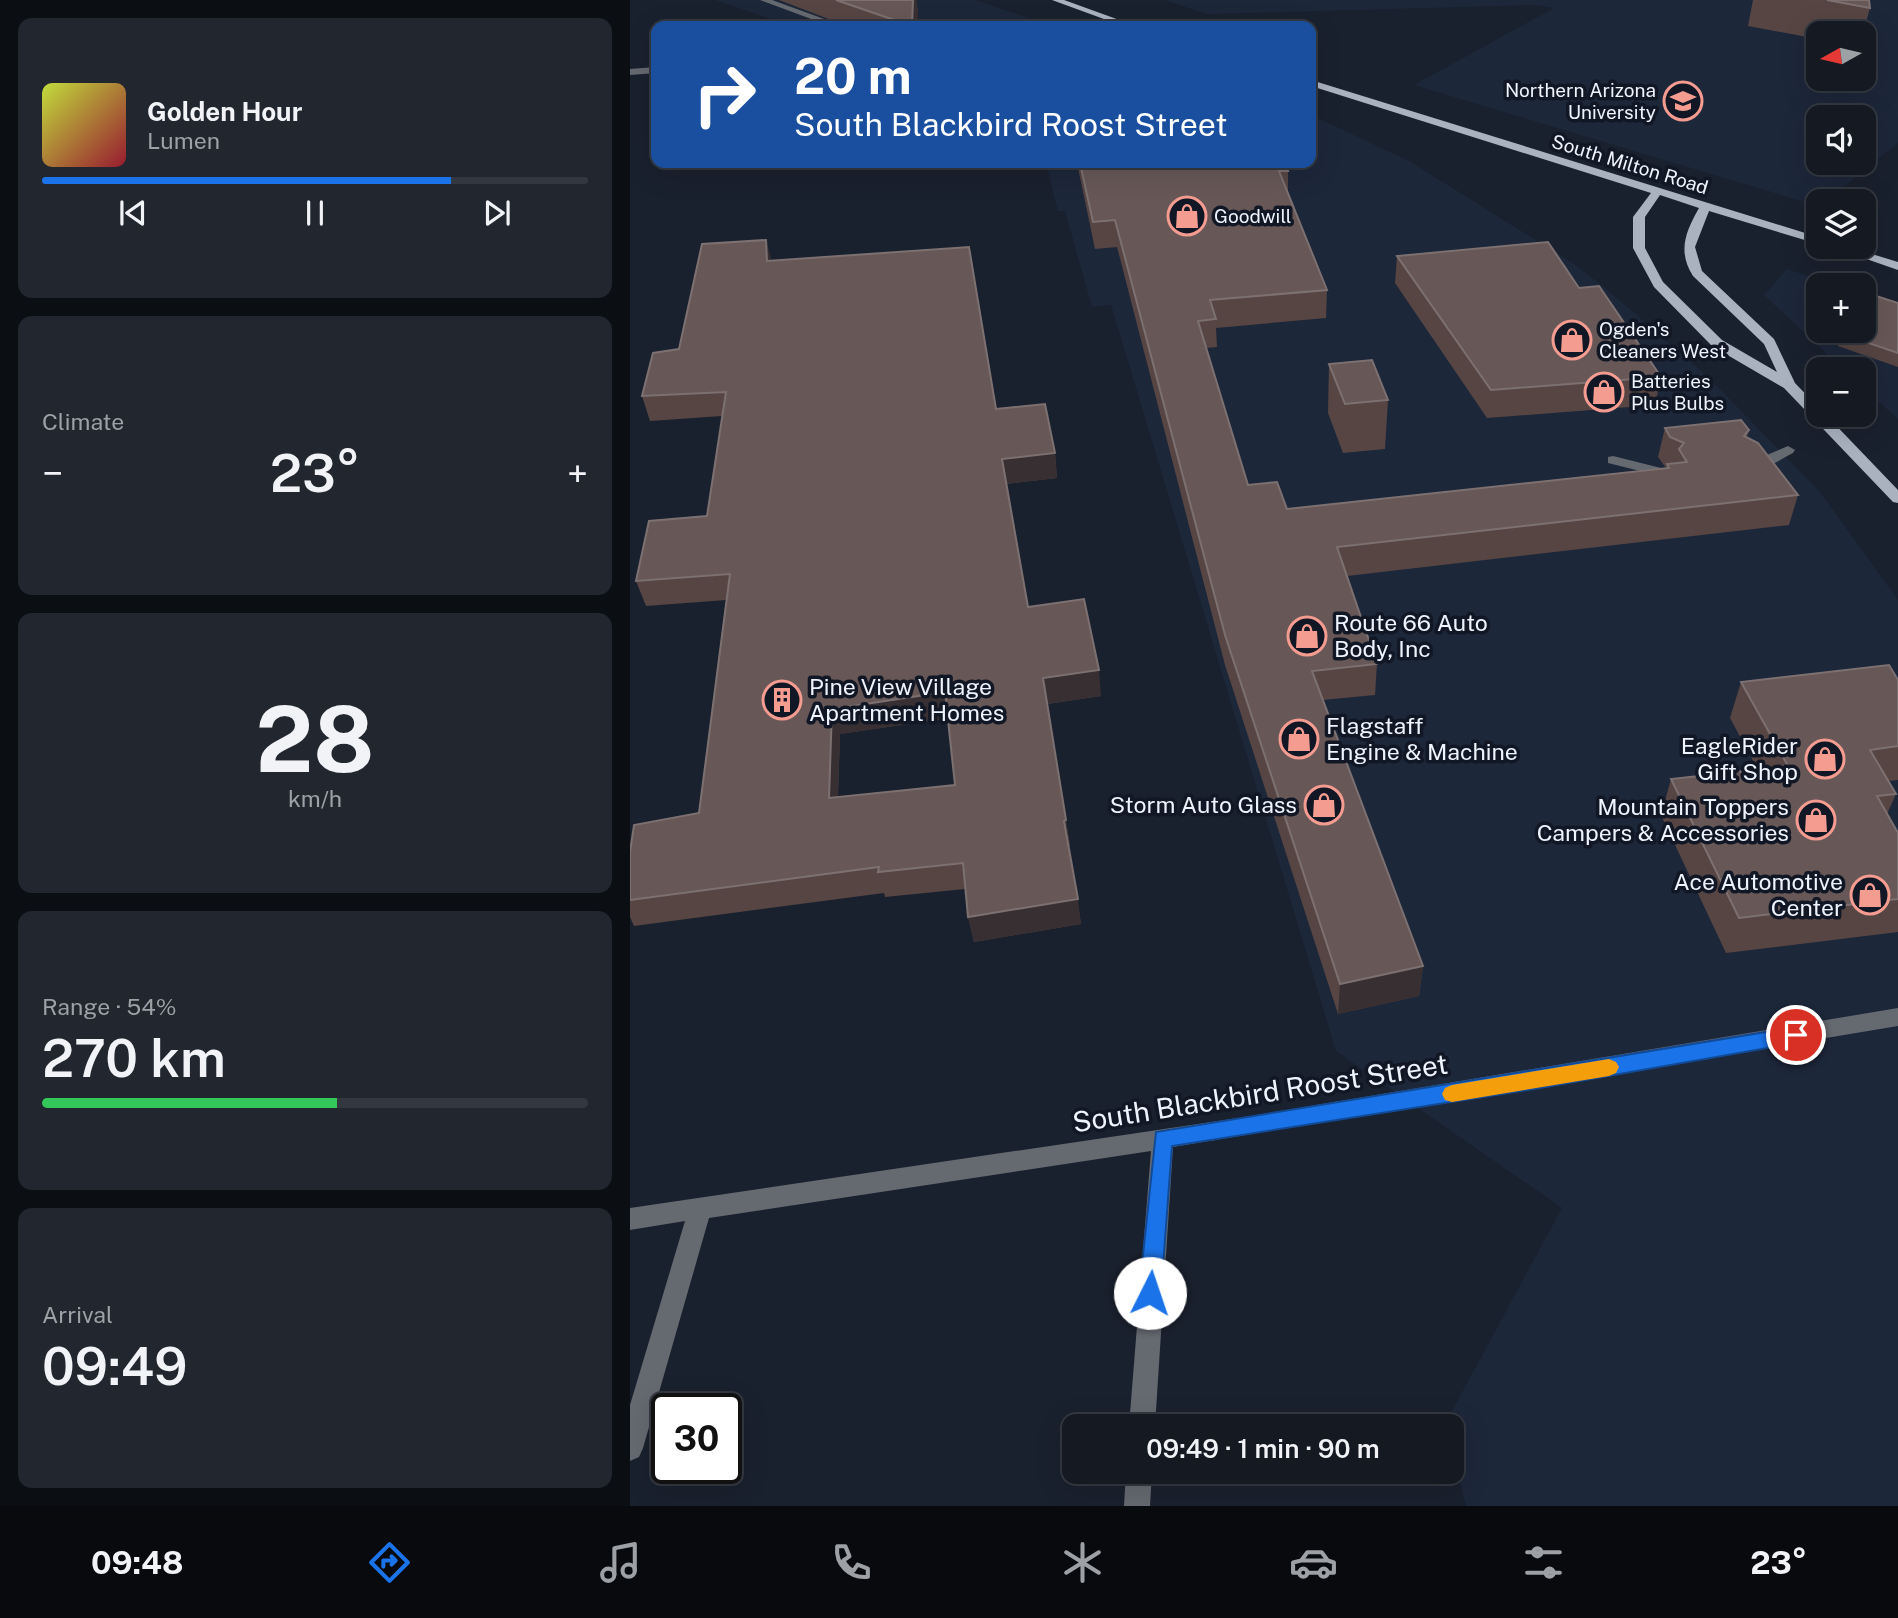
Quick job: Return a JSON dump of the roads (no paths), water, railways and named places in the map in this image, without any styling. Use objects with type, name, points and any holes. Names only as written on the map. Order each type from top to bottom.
[{"type":"main road","points":[[1056,0],[1117,21]]},
{"type":"main road","name":"South Milton Road","points":[[1316,85],[1806,237]]},
{"type":"main road","points":[[1658,191],[1639,217],[1639,248],[1658,284],[1717,343],[1789,385],[1806,401]]},
{"type":"main road","points":[[1706,205],[1689,236],[1690,262],[1697,273],[1770,342],[1789,385]]},
{"type":"main road","points":[[1876,258],[1898,265]]},
{"type":"main road","points":[[1831,427],[1898,499]]},
{"type":"street","points":[[764,0],[824,21]]},
{"type":"street","points":[[630,72],[651,70]]},
{"type":"street","points":[[1746,466],[1761,464],[1788,450]]},
{"type":"street","points":[[1613,460],[1668,474]]},
{"type":"street","name":"South Blackbird Roost Street","points":[[630,1219],[1534,1080],[1898,1017]]},
{"type":"street","points":[[1143,1414],[1163,1139]]},
{"type":"street","points":[[630,1448],[701,1208]]},
{"type":"street","points":[[1137,1506],[1138,1484]]},
{"type":"place","name":"Northern Arizona University","points":[[1683,101]]},
{"type":"place","name":"Goodwill","points":[[1187,216]]},
{"type":"place","name":"Ogden's Cleaners West","points":[[1572,340]]},
{"type":"place","name":"Batteries Plus Bulbs","points":[[1604,392]]},
{"type":"place","name":"Route 66 Auto Body, Inc","points":[[1307,636]]},
{"type":"place","name":"Pine View Village Apartment Homes","points":[[782,700]]},
{"type":"place","name":"Flagstaff Engine & Machine","points":[[1299,739]]},
{"type":"place","name":"EagleRider Gift Shop","points":[[1825,759]]},
{"type":"place","name":"Storm Auto Glass","points":[[1324,805]]},
{"type":"place","name":"Mountain Toppers Campers & Accessories","points":[[1816,820]]},
{"type":"place","name":"Ace Automotive Center","points":[[1870,895]]}]
